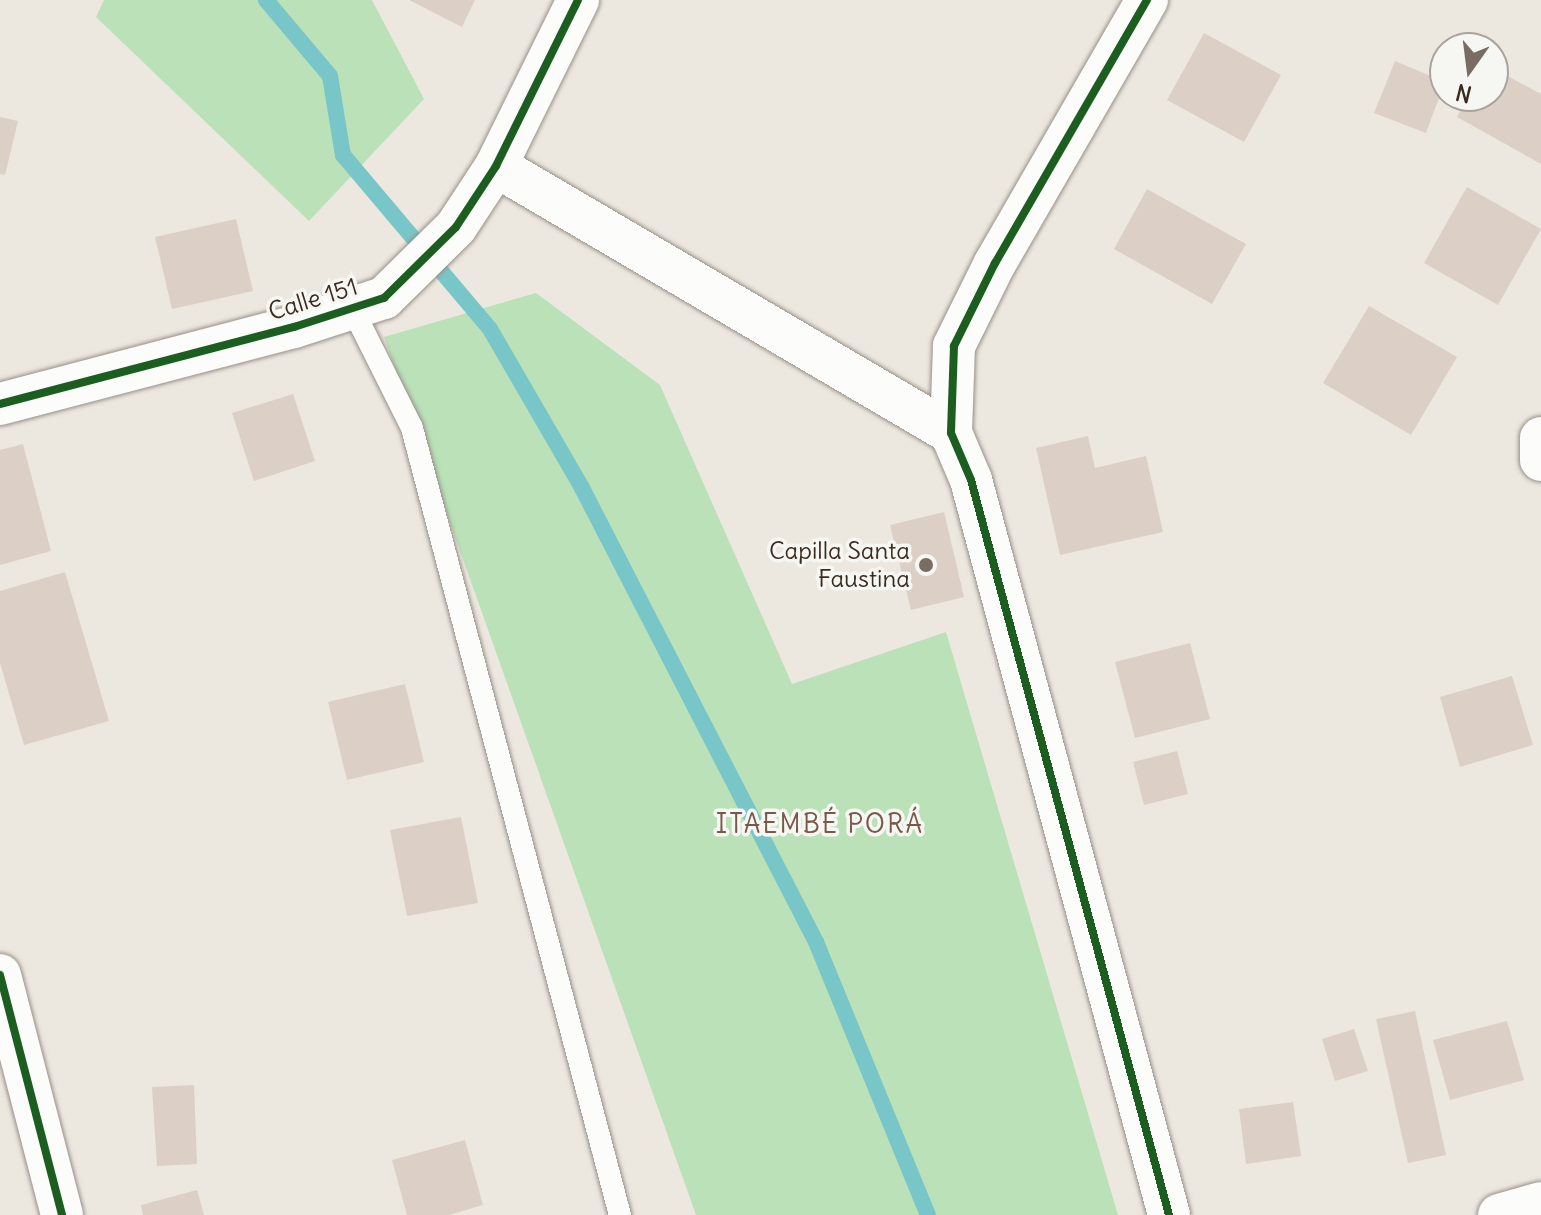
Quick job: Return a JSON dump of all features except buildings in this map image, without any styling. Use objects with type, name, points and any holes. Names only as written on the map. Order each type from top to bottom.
[{"type":"street","name":"Calle 151","points":[[0,404],[368,303],[456,227],[496,166],[578,0]]},
{"type":"street","points":[[1147,0],[995,263],[954,346],[951,433],[971,480],[1169,1215]]},
{"type":"street","points":[[496,166],[951,433]]},
{"type":"street","points":[[1541,438],[1541,460]]},
{"type":"street","points":[[0,975],[62,1215]]},
{"type":"street","points":[[1499,1215],[1541,1203]]},
{"type":"lane","points":[[368,303],[412,428],[620,1215]]},
{"type":"green space","points":[[104,0],[372,0],[424,99],[309,221],[96,17]]},
{"type":"green space","points":[[536,293],[660,385],[792,684],[946,632],[1118,1215],[696,1215],[384,337]]},
{"type":"waterway","points":[[266,0],[330,76],[343,155],[490,329],[582,488],[816,942],[928,1215]]},
{"type":"cycle path","points":[[0,404],[294,327],[384,298],[456,227],[496,166],[578,0]]},
{"type":"cycle path","points":[[1147,0],[995,263],[954,346],[951,433],[971,480],[1169,1215]]},
{"type":"cycle path","points":[[0,975],[62,1215]]},
{"type":"place","name":"Capilla Santa Faustina","points":[[926,565]]},
{"type":"district","name":"ITAEMBÉ PORÁ","points":[[820,824]]}]
